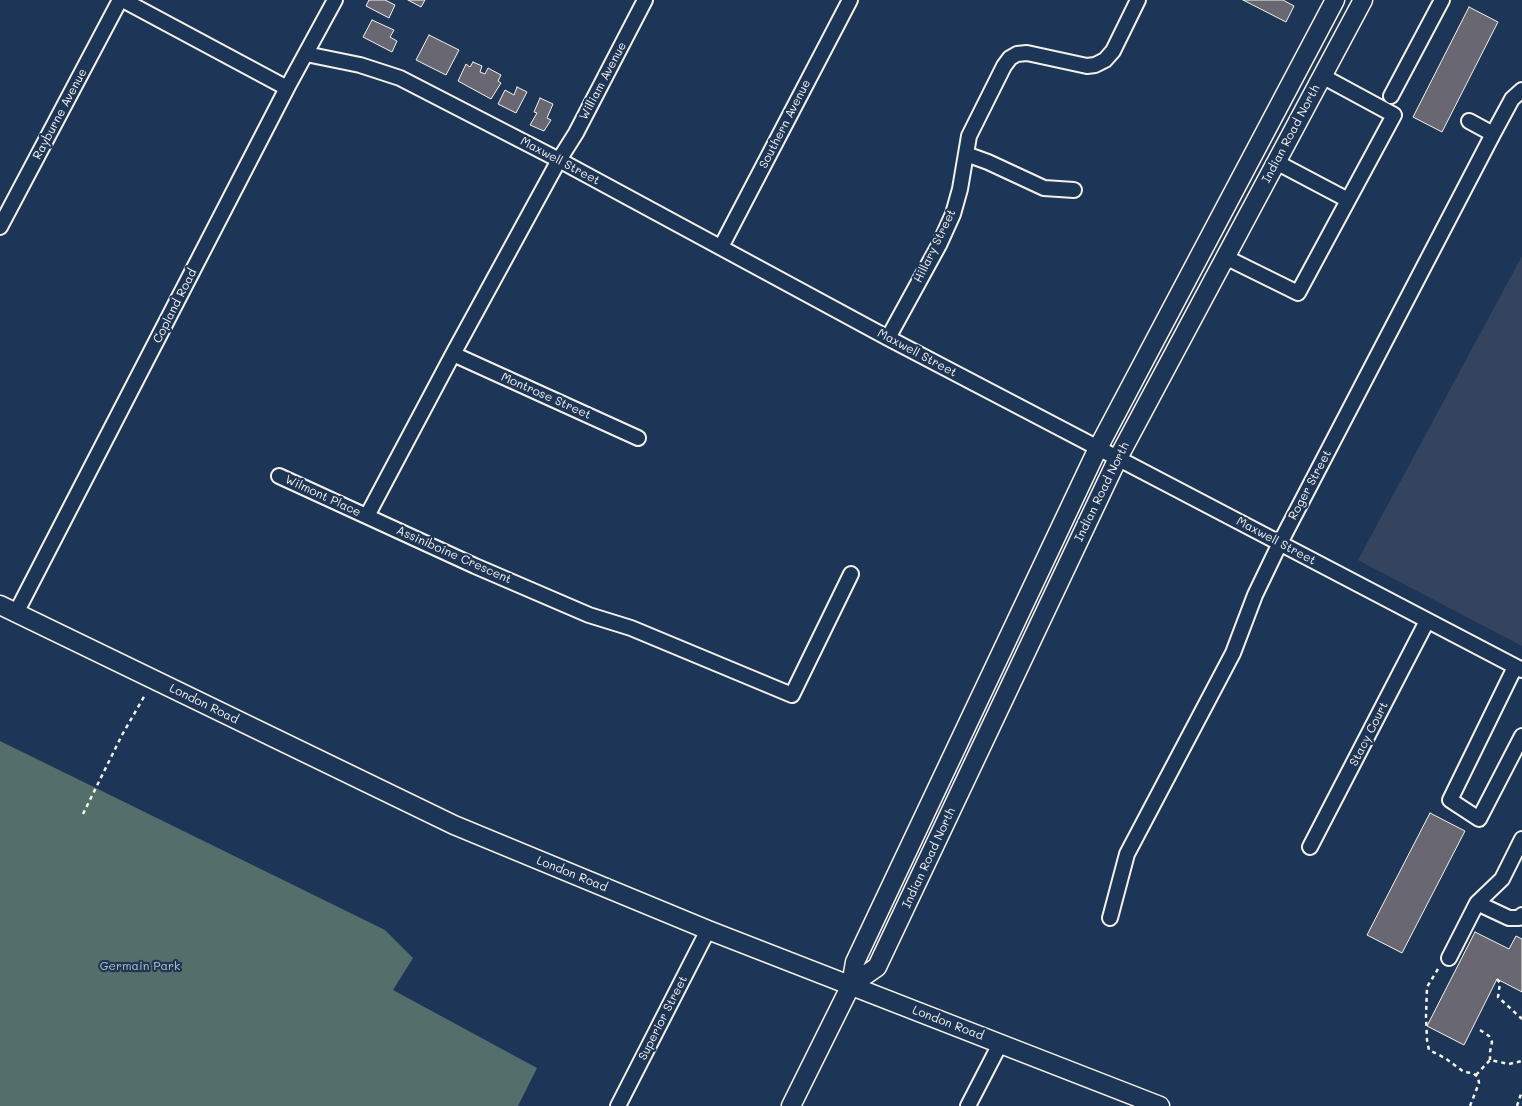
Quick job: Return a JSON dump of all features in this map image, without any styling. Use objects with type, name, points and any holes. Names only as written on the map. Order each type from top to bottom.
[{"type":"main road","name":"Indian Road North","points":[[791,1106],[851,985],[855,962],[1098,448],[1335,0]]},
{"type":"main road","name":"Indian Road North","points":[[851,985],[877,967],[1118,458],[1363,0]]},
{"type":"main road","name":"London Road","points":[[0,605],[454,825],[708,930],[1160,1106]]},
{"type":"street","points":[[122,0],[287,88]]},
{"type":"street","name":"Rayburne Avenue","points":[[0,227],[122,0]]},
{"type":"street","name":"Copland Road","points":[[16,613],[287,88],[335,0]]},
{"type":"street","name":"William Avenue","points":[[559,160],[576,133],[645,0]]},
{"type":"street","name":"Southern Avenue","points":[[721,247],[850,0]]},
{"type":"street","name":"Hillary Street","points":[[888,338],[939,245],[953,214],[972,127],[1010,58],[1017,54],[1027,53],[1087,66],[1095,65],[1105,60],[1113,51],[1138,0]]},
{"type":"street","points":[[1391,96],[1442,0]]},
{"type":"street","name":"Maxwell Street","points":[[306,54],[360,65],[400,78],[559,160],[888,338],[1518,668]]},
{"type":"street","points":[[1225,257],[1298,293],[1394,115],[1322,76]]},
{"type":"street","name":"Roger Street","points":[[1110,918],[1127,854],[1233,653],[1255,595],[1280,543],[1493,134],[1512,99],[1522,90]]},
{"type":"street","points":[[1469,121],[1493,134]]},
{"type":"street","points":[[966,154],[1044,188],[1074,190]]},
{"type":"street","points":[[367,516],[559,160]]},
{"type":"street","points":[[1276,162],[1348,200]]},
{"type":"street","name":"Montrose Street","points":[[453,354],[638,438]]},
{"type":"street","name":"Wilmont Place","points":[[279,476],[367,516]]},
{"type":"street","name":"Assiniboine Crescent","points":[[367,516],[475,566],[589,615],[631,628],[792,694],[850,574]]},
{"type":"street","name":"Stacy Court","points":[[1310,847],[1427,620]]},
{"type":"street","points":[[1518,668],[1450,800],[1479,819],[1522,736]]},
{"type":"street","points":[[1449,958],[1477,903],[1502,879],[1522,839]]},
{"type":"street","points":[[1477,903],[1509,918],[1519,918],[1522,916]]},
{"type":"street","name":"Superior Street","points":[[618,1106],[708,930]]},
{"type":"street","points":[[968,1106],[1000,1044]]},
{"type":"path","points":[[83,814],[144,695]]},
{"type":"path","points":[[1438,968],[1427,987],[1426,1016],[1429,1050],[1445,1058],[1464,1072],[1473,1073],[1478,1077],[1479,1083],[1470,1106]]},
{"type":"path","points":[[1497,979],[1500,983],[1498,997],[1522,1018]]},
{"type":"path","points":[[1476,1075],[1490,1060],[1492,1042],[1489,1036],[1480,1030]]},
{"type":"path","points":[[1490,1060],[1509,1064],[1522,1061]]},
{"type":"path","points":[[1517,1106],[1522,1091]]},
{"type":"shaded area","points":[[1522,256],[1522,646],[1358,560]]},
{"type":"green space","name":"Germain Park","points":[[0,741],[385,930],[413,958],[393,990],[537,1068],[518,1106],[0,1106]]},
{"type":"building","points":[[369,0],[385,0],[395,5],[389,18],[366,6]]},
{"type":"building","points":[[408,0],[425,0],[421,7]]},
{"type":"building","points":[[1243,0],[1283,0],[1294,6],[1286,22]]},
{"type":"building","points":[[1469,7],[1498,22],[1442,132],[1413,117]]},
{"type":"building","points":[[372,20],[394,30],[390,37],[397,41],[392,52],[363,37]]},
{"type":"building","points":[[429,35],[459,50],[446,75],[416,60]]},
{"type":"building","points":[[473,62],[482,66],[480,72],[485,74],[488,68],[501,75],[498,81],[501,83],[491,99],[458,81],[466,64],[470,67]]},
{"type":"building","points":[[517,87],[527,92],[516,113],[498,104],[505,90],[514,95]]},
{"type":"building","points":[[540,98],[553,104],[547,118],[551,120],[544,131],[530,125],[537,113],[534,112]]},
{"type":"building","points":[[1430,813],[1465,831],[1402,953],[1367,935]]},
{"type":"building","points":[[1475,932],[1509,949],[1516,936],[1522,939],[1522,992],[1497,979],[1464,1045],[1427,1026]]}]
